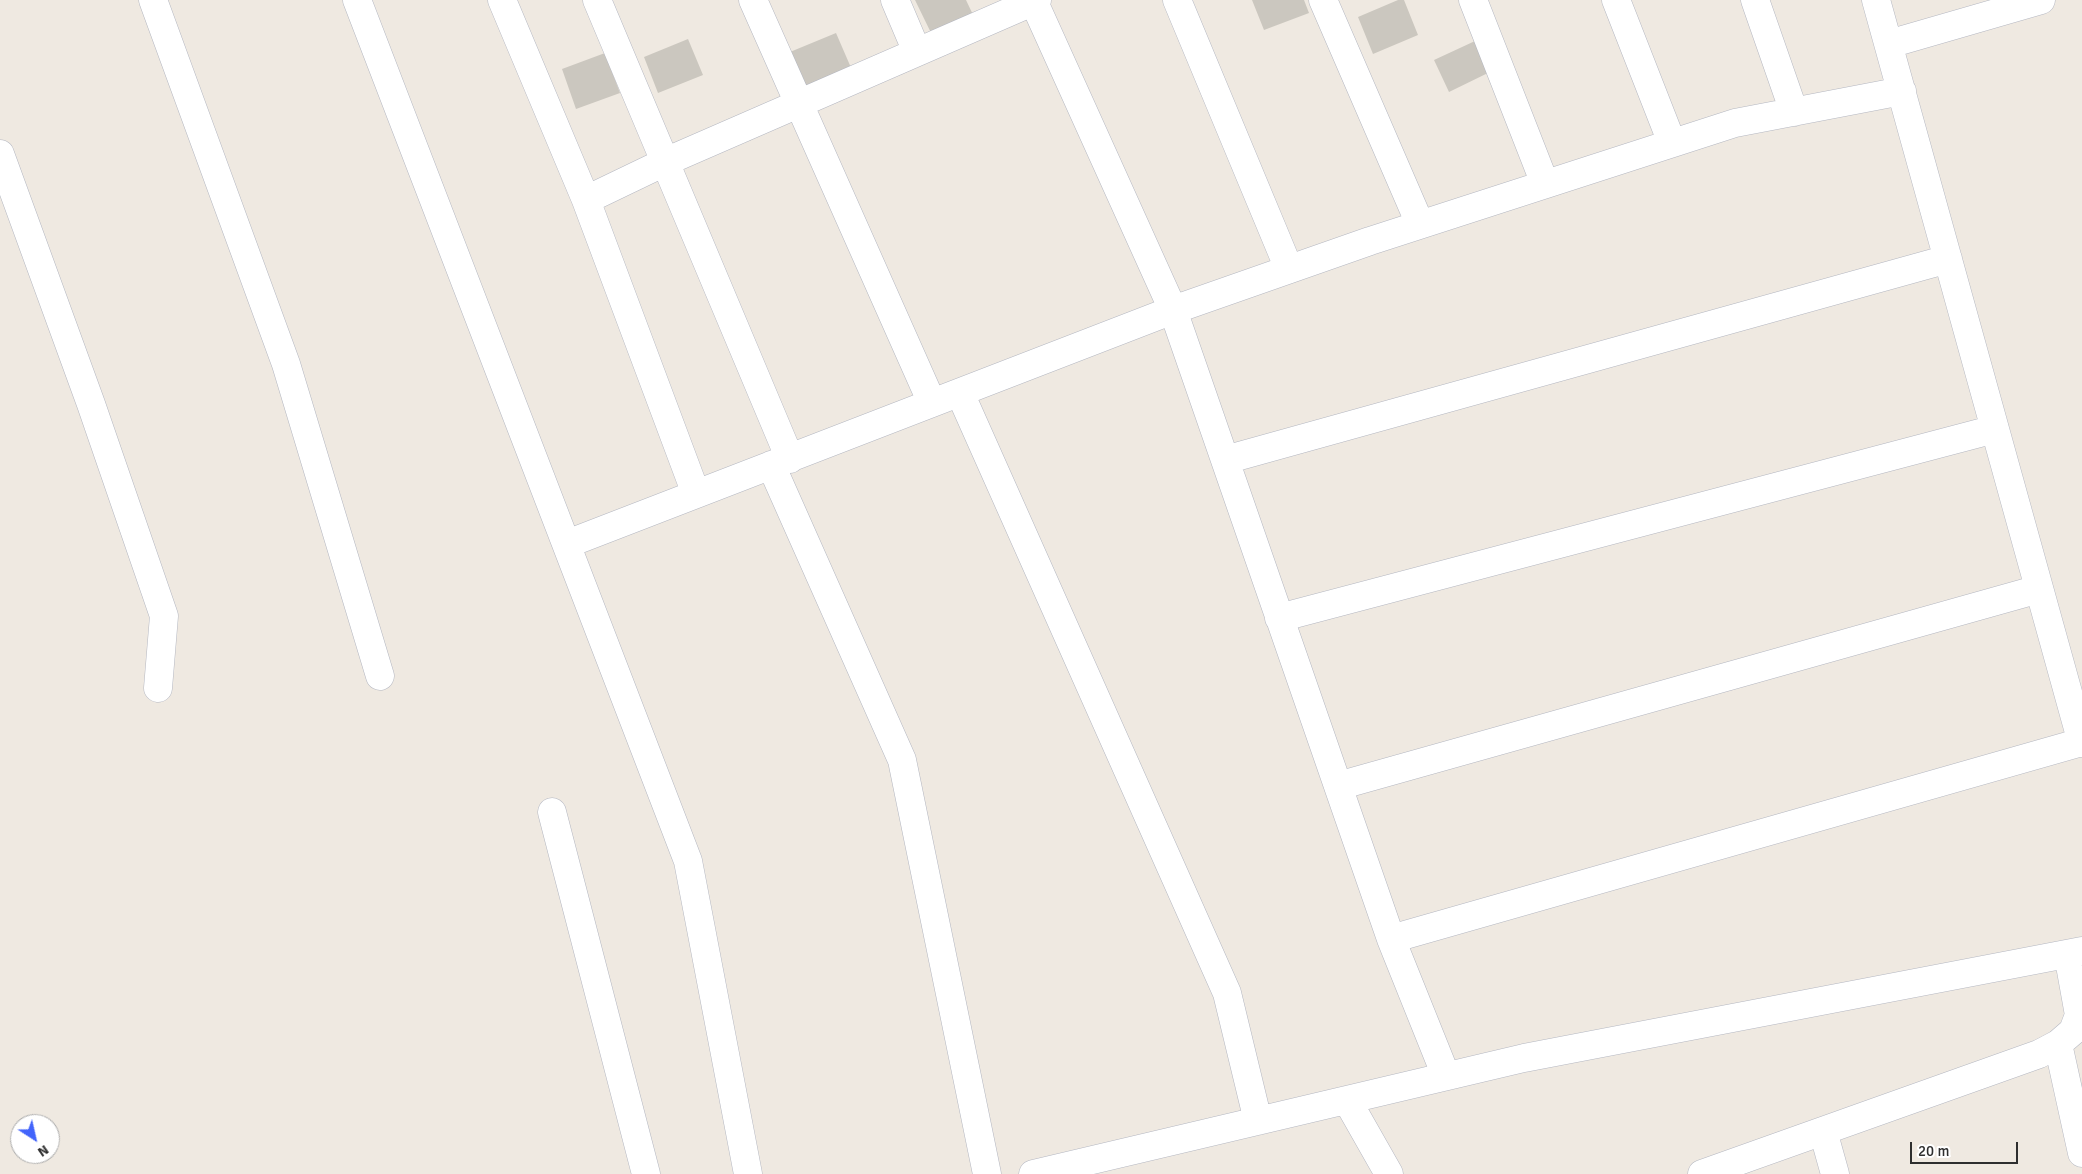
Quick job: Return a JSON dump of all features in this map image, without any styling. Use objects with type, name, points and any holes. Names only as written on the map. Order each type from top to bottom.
[{"type":"street","points":[[153,0],[286,364],[380,676]]},
{"type":"street","points":[[357,0],[688,861],[748,1174]]},
{"type":"street","points":[[502,0],[586,200],[696,494]]},
{"type":"street","points":[[597,0],[665,162],[781,462],[902,760],[987,1174]]},
{"type":"street","points":[[753,0],[932,403]]},
{"type":"street","points":[[895,0],[917,52]]},
{"type":"street","points":[[1177,0],[1289,269]]},
{"type":"street","points":[[1323,0],[1420,224]]},
{"type":"street","points":[[1473,0],[1545,184]]},
{"type":"street","points":[[1616,0],[1672,143]]},
{"type":"street","points":[[1754,0],[1794,112]]},
{"type":"street","points":[[1391,939],[2082,742],[1876,0]]},
{"type":"street","points":[[1889,44],[2042,0]]},
{"type":"street","points":[[586,200],[665,162],[1034,1],[1173,310],[1391,939],[1446,1076]]},
{"type":"street","points":[[567,544],[1173,310],[1420,224],[1735,123],[1902,91]]},
{"type":"street","points":[[0,154],[91,404],[164,616],[158,688]]},
{"type":"street","points":[[1225,460],[1948,259]]},
{"type":"street","points":[[960,393],[1227,993],[1258,1121]]},
{"type":"street","points":[[1279,618],[1995,430]]},
{"type":"street","points":[[1338,786],[2039,589]]},
{"type":"street","points":[[552,812],[646,1174]]},
{"type":"street","points":[[1033,1174],[1524,1058],[2075,952],[2079,1015],[2073,1031],[2058,1044],[2039,1054],[1823,1131],[1717,1172]]},
{"type":"street","points":[[2058,1044],[2082,1153]]},
{"type":"street","points":[[1347,1100],[1389,1174]]},
{"type":"street","points":[[1823,1131],[1836,1174]]},
{"type":"building","points":[[915,0],[966,0],[975,19],[934,39]]},
{"type":"building","points":[[1252,0],[1304,0],[1309,13],[1264,30]]},
{"type":"building","points":[[1398,0],[1404,0],[1418,35],[1373,54],[1358,17]]},
{"type":"building","points":[[836,33],[852,70],[806,89],[790,52]]},
{"type":"building","points":[[688,39],[703,75],[658,93],[644,57]]},
{"type":"building","points":[[1475,41],[1490,72],[1449,92],[1434,60]]},
{"type":"building","points":[[605,53],[620,93],[576,109],[562,69]]}]
